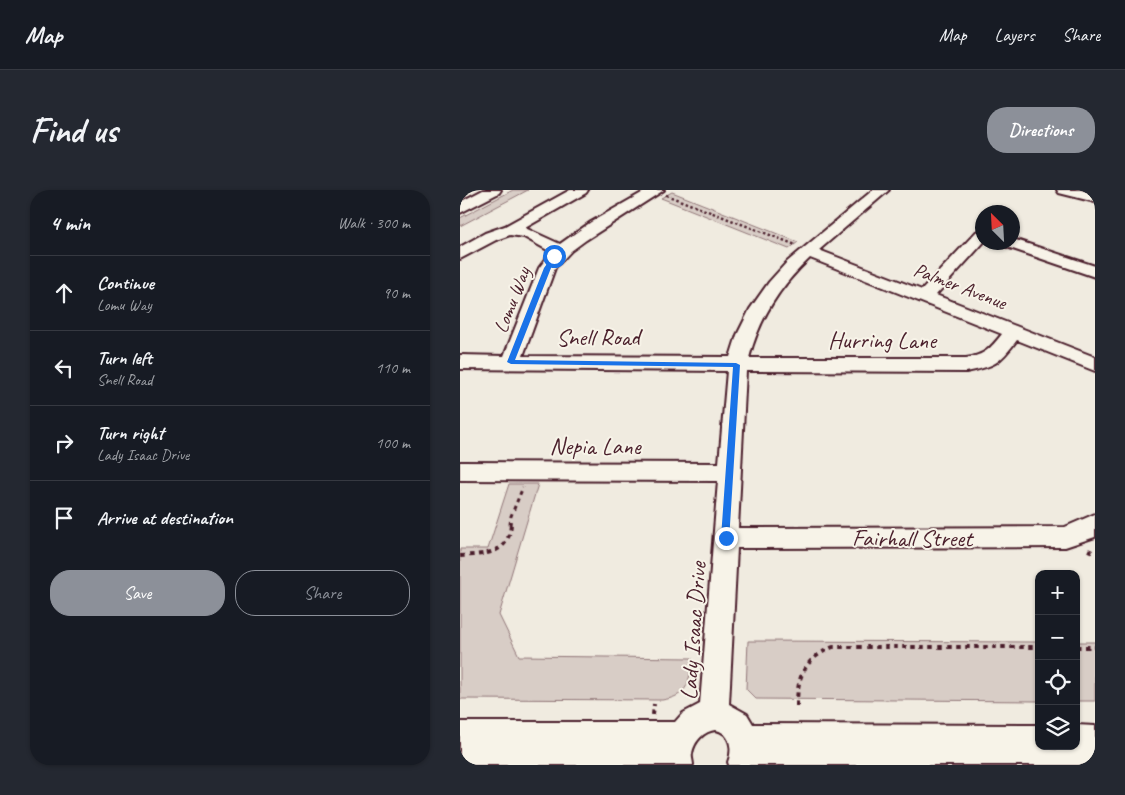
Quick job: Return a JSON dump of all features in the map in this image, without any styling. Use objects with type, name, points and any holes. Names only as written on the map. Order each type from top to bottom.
[{"type":"street","points":[[460,208],[494,190]]},
{"type":"street","points":[[460,254],[495,234],[510,230],[581,190]]},
{"type":"street","name":"Lomu Way","points":[[511,362],[551,261],[560,251],[657,190]]},
{"type":"street","points":[[1064,190],[1095,198]]},
{"type":"street","name":"Lady Isaac Drive","points":[[714,715],[736,365],[746,331],[760,306],[802,248],[871,192]]},
{"type":"street","points":[[510,230],[522,232],[560,251]]},
{"type":"street","points":[[926,297],[975,243]]},
{"type":"street","points":[[1020,246],[1095,272]]},
{"type":"street","name":"Palmer Avenue","points":[[802,248],[1095,364]]},
{"type":"street","name":"Hurring Lane","points":[[736,365],[966,364],[987,361],[998,352],[1014,331]]},
{"type":"street","name":"Snell Road","points":[[460,362],[736,365]]},
{"type":"street","name":"Nepia Lane","points":[[460,471],[730,472]]},
{"type":"street","name":"Fairhall Street","points":[[726,538],[1065,537],[1091,528],[1095,524]]},
{"type":"street","points":[[680,755],[686,728],[704,716],[714,715],[733,721],[740,729],[743,755]]},
{"type":"street","points":[[460,737],[680,755]]},
{"type":"street","points":[[743,755],[1035,740]]},
{"type":"street","points":[[1080,740],[1095,740]]},
{"type":"street","points":[[460,761],[680,755]]},
{"type":"street","points":[[743,755],[1095,764]]},
{"type":"path","points":[[657,190],[802,248]]},
{"type":"path","points":[[460,556],[489,554],[506,543],[510,534],[511,516],[530,472]]},
{"type":"path","points":[[1088,550],[1095,553]]},
{"type":"path","points":[[797,706],[797,692],[802,670],[815,655],[833,647],[1035,646]]},
{"type":"path","points":[[1080,647],[1095,647]]},
{"type":"shaded area","points":[[513,190],[528,190],[460,226],[460,218]]},
{"type":"shaded area","points":[[672,192],[798,242],[789,249],[661,198]]},
{"type":"shaded area","points":[[509,484],[538,484],[499,615],[519,656],[692,658],[689,680],[683,691],[671,698],[662,700],[460,699],[460,549],[488,549]]},
{"type":"shaded area","points":[[748,641],[1035,642],[1035,701],[756,699],[746,689]]},
{"type":"shaded area","points":[[1080,642],[1095,642],[1095,701],[1080,701]]},
{"type":"route","points":[[554,256],[511,362],[736,365],[726,538]]}]
